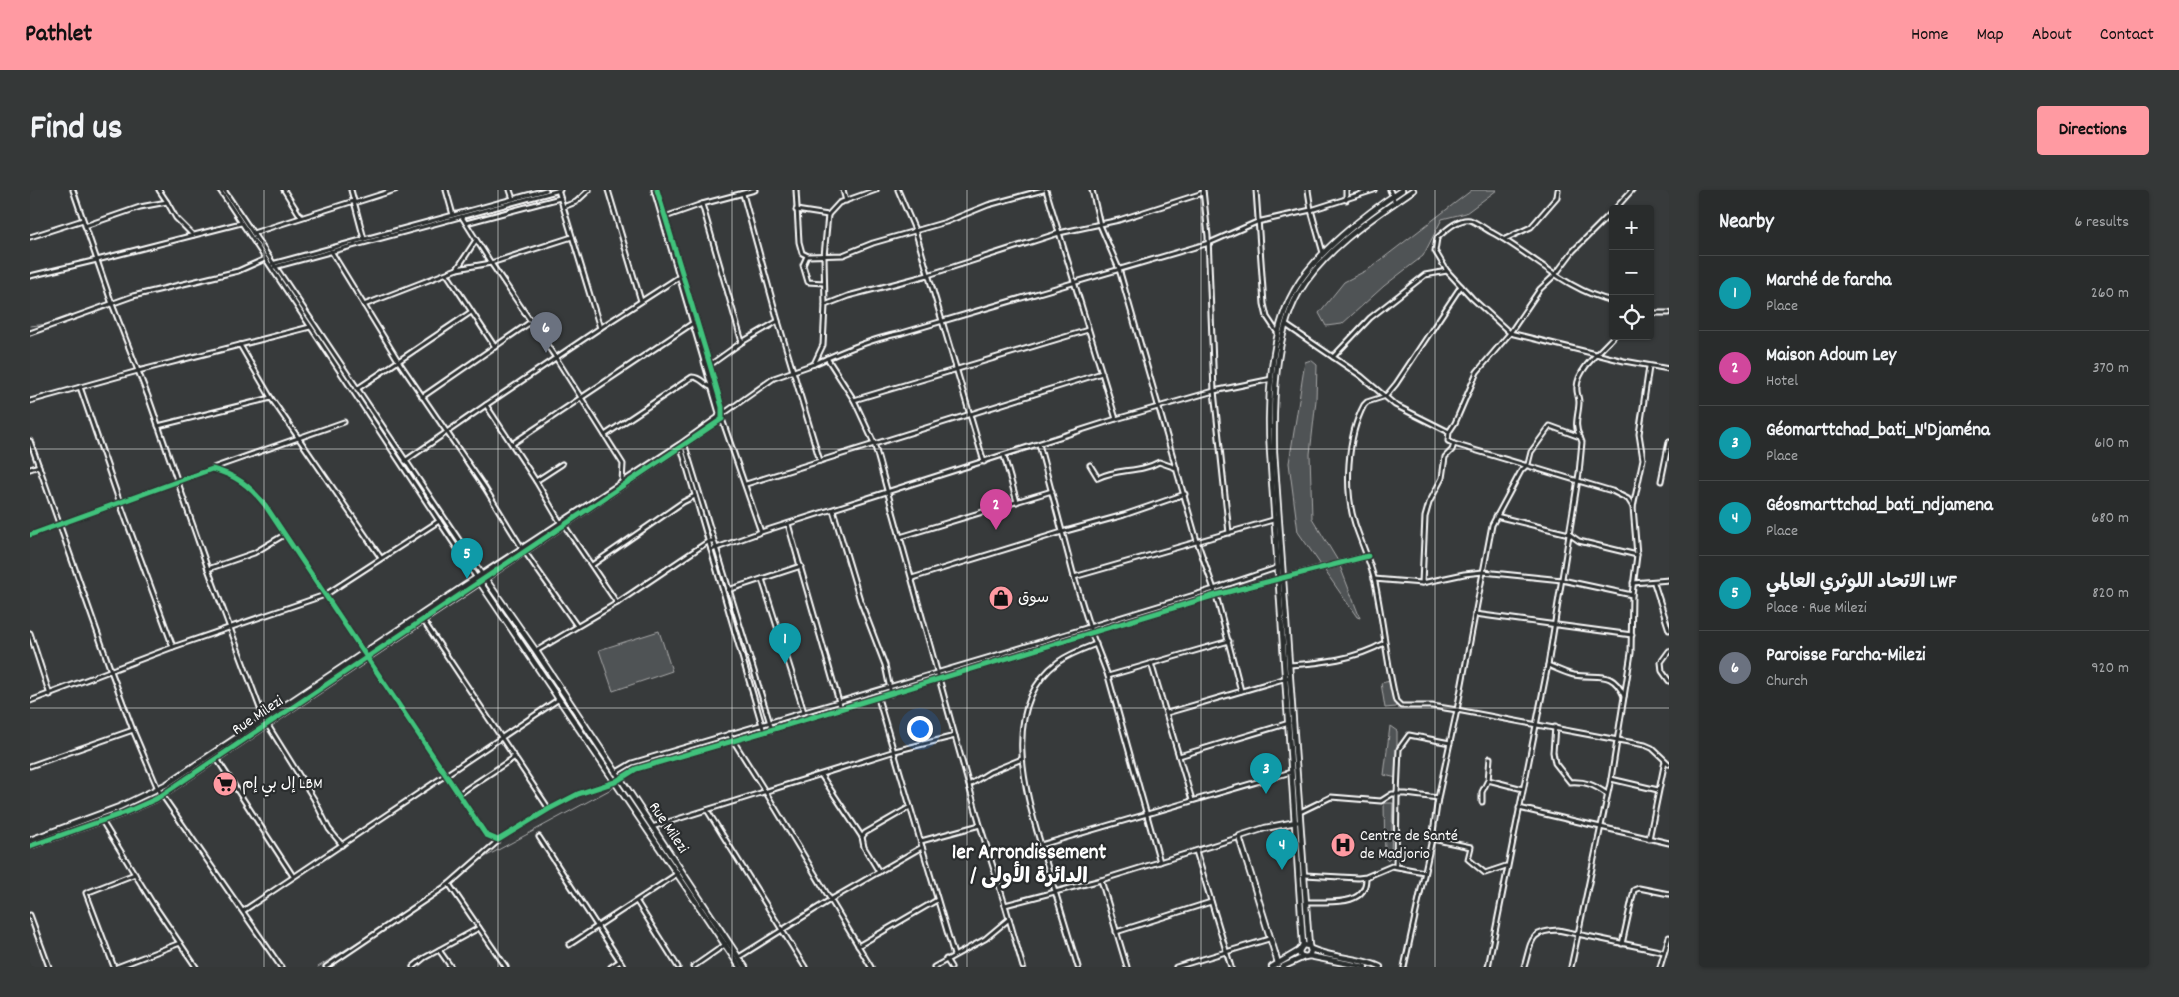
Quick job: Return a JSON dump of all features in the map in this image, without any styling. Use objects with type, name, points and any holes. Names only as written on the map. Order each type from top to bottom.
[{"type":"street","points":[[73,190],[112,304],[158,426],[208,569],[266,722],[314,799],[329,829],[342,845]]},
{"type":"street","points":[[159,190],[176,218],[193,235]]},
{"type":"street","points":[[220,190],[265,259],[272,266],[357,389],[482,574],[682,445],[718,417],[719,412],[713,388],[656,190]]},
{"type":"street","points":[[224,190],[253,233],[310,327],[476,577]]},
{"type":"street","points":[[284,190],[301,217]]},
{"type":"street","points":[[350,190],[364,240]]},
{"type":"street","points":[[253,233],[395,190]]},
{"type":"street","points":[[446,190],[453,215]]},
{"type":"street","points":[[510,190],[513,199]]},
{"type":"street","points":[[272,266],[546,190]]},
{"type":"street","points":[[272,266],[331,251],[364,240],[462,217],[559,190],[600,328]]},
{"type":"street","points":[[563,207],[574,204],[589,190]]},
{"type":"street","points":[[608,190],[641,301]]},
{"type":"street","points":[[656,190],[710,365],[723,414],[722,419],[761,532]]},
{"type":"street","points":[[665,217],[702,204],[755,190]]},
{"type":"street","points":[[796,190],[799,242],[802,253],[807,256],[842,255],[946,222],[988,205],[1045,190],[1116,419]]},
{"type":"street","points":[[843,190],[846,201]]},
{"type":"street","points":[[814,364],[824,345],[824,256],[828,215],[839,204],[876,190]]},
{"type":"street","points":[[898,190],[916,230],[984,462]]},
{"type":"street","points":[[1092,190],[1100,225],[1119,270],[1197,541],[1216,595],[1241,691]]},
{"type":"street","points":[[1256,190],[1264,304],[1268,318],[1280,335]]},
{"type":"street","points":[[1308,190],[1311,210],[1324,254]]},
{"type":"street","points":[[1346,190],[1346,200]]},
{"type":"street","points":[[723,414],[768,381],[876,339],[1119,270],[1209,243],[1257,222],[1311,210],[1374,190]]},
{"type":"street","points":[[1390,190],[1395,202]]},
{"type":"street","points":[[1308,947],[1292,771],[1288,677],[1290,665],[1273,520],[1269,436],[1280,335],[1284,312],[1294,291],[1313,264],[1402,190]]},
{"type":"street","points":[[1280,335],[1298,294],[1316,268],[1354,234],[1413,190]]},
{"type":"street","points":[[1505,239],[1531,227],[1557,197],[1558,190]]},
{"type":"street","points":[[1618,205],[1632,190]]},
{"type":"street","points":[[825,305],[848,296],[928,275],[1059,233],[1100,225],[1203,191],[1209,243],[1214,391],[1229,533]]},
{"type":"street","points":[[743,194],[792,372],[820,461]]},
{"type":"street","points":[[466,223],[560,198]]},
{"type":"street","points":[[85,226],[140,207],[168,202]]},
{"type":"street","points":[[702,204],[742,342]]},
{"type":"street","points":[[796,210],[828,215]]},
{"type":"street","points":[[1609,215],[1573,251],[1555,275],[1540,289],[1510,333],[1477,372],[1455,423],[1448,432],[1448,440],[1454,444],[1528,464],[1620,495],[1628,499],[1633,507]]},
{"type":"street","points":[[462,217],[491,263],[532,321],[624,466],[622,482]]},
{"type":"street","points":[[30,237],[83,220]]},
{"type":"street","points":[[1609,300],[1597,297],[1555,275],[1505,239],[1470,220],[1460,221],[1436,238],[1435,251],[1447,270],[1510,333],[1669,369]]},
{"type":"street","points":[[30,276],[241,222]]},
{"type":"street","points":[[364,305],[457,269],[491,263],[572,237]]},
{"type":"street","points":[[457,269],[476,240]]},
{"type":"street","points":[[331,251],[399,362],[522,548]]},
{"type":"street","points":[[807,256],[803,265],[808,282],[824,283]]},
{"type":"street","points":[[30,333],[133,296],[238,271],[265,259]]},
{"type":"street","points":[[1333,357],[1370,318],[1424,275],[1447,270]]},
{"type":"street","points":[[447,274],[495,347]]},
{"type":"street","points":[[405,461],[446,431],[680,277]]},
{"type":"street","points":[[1461,286],[1406,370],[1386,396],[1367,402],[1361,410],[1348,465],[1349,497],[1354,523],[1368,556],[1374,579],[1384,644],[1395,697],[1399,705],[1457,710],[1617,739],[1652,748],[1669,764]]},
{"type":"street","points":[[357,389],[472,312]]},
{"type":"street","points":[[1654,313],[1669,313]]},
{"type":"street","points":[[422,397],[532,321]]},
{"type":"street","points":[[710,365],[742,342],[778,322]]},
{"type":"street","points":[[512,444],[693,323]]},
{"type":"street","points":[[1285,325],[1333,357],[1402,410],[1448,432]]},
{"type":"street","points":[[30,401],[310,327]]},
{"type":"street","points":[[854,400],[1088,330]]},
{"type":"street","points":[[1488,967],[1548,665],[1578,480],[1582,442],[1576,426],[1576,414],[1579,403],[1576,387],[1581,372],[1611,340]]},
{"type":"street","points":[[240,346],[271,398],[380,558]]},
{"type":"street","points":[[827,358],[854,400],[874,443],[980,825],[1023,967]]},
{"type":"street","points":[[1571,967],[1611,779],[1631,653],[1632,595],[1637,555],[1633,507],[1643,459],[1639,434],[1649,366]]},
{"type":"street","points":[[746,484],[1102,373]]},
{"type":"street","points":[[605,435],[692,377],[701,379],[709,388],[713,388]]},
{"type":"street","points":[[711,550],[761,532],[1116,419],[1214,391],[1275,379]]},
{"type":"street","points":[[1275,379],[1274,451],[1279,566]]},
{"type":"street","points":[[80,387],[173,647]]},
{"type":"street","points":[[158,426],[271,398]]},
{"type":"street","points":[[486,405],[536,481],[560,522]]},
{"type":"street","points":[[485,579],[722,419]]},
{"type":"street","points":[[30,535],[120,503],[177,480],[344,422]]},
{"type":"street","points":[[1404,967],[1432,839],[1438,798],[1457,710],[1492,526],[1520,471],[1528,464],[1531,452],[1550,426],[1580,437]]},
{"type":"street","points":[[30,441],[111,671],[158,789],[281,967]]},
{"type":"street","points":[[1661,481],[1669,442]]},
{"type":"street","points":[[1039,444],[1074,577],[1091,632],[1108,676],[1160,862]]},
{"type":"street","points":[[1422,583],[1425,517],[1429,503],[1442,478],[1445,457],[1452,450],[1454,444]]},
{"type":"street","points":[[682,445],[708,542],[764,732]]},
{"type":"street","points":[[682,445],[772,730]]},
{"type":"street","points":[[1004,456],[1017,502]]},
{"type":"street","points":[[1090,465],[1098,478],[1107,474],[1148,469],[1159,462],[1177,469]]},
{"type":"street","points":[[536,481],[562,464]]},
{"type":"street","points":[[30,469],[39,466]]},
{"type":"street","points":[[212,469],[228,473],[247,485],[265,505],[486,835],[498,840]]},
{"type":"street","points":[[900,537],[1052,491]]},
{"type":"street","points":[[912,578],[1124,515],[1185,494]]},
{"type":"street","points":[[592,565],[683,502],[696,496]]},
{"type":"street","points":[[833,510],[860,600],[885,666],[891,694]]},
{"type":"street","points":[[1496,516],[1569,534],[1579,541],[1637,555]]},
{"type":"street","points":[[30,701],[173,647],[325,595],[439,520]]},
{"type":"street","points":[[1074,577],[1273,520]]},
{"type":"street","points":[[788,524],[842,709]]},
{"type":"street","points":[[564,525],[617,603]]},
{"type":"street","points":[[208,569],[254,553],[284,535]]},
{"type":"street","points":[[536,652],[617,603],[713,540]]},
{"type":"street","points":[[525,552],[577,626]]},
{"type":"street","points":[[326,967],[449,884],[498,840],[578,794],[615,782],[636,769],[842,709],[1216,595],[1368,556]]},
{"type":"street","points":[[728,590],[801,566]]},
{"type":"street","points":[[611,776],[632,762],[1214,589],[1279,566]]},
{"type":"street","points":[[1374,579],[1422,583],[1483,572],[1562,580],[1632,595]]},
{"type":"street","name":"Rue Milezi","points":[[30,846],[140,806],[163,794],[217,759],[363,652],[482,574],[621,778],[740,967]]},
{"type":"street","name":"Rue Milezi","points":[[476,577],[677,874],[745,967]]},
{"type":"street","points":[[1281,578],[1305,874],[1308,947],[1306,956]]},
{"type":"street","name":"Rue Milezi","points":[[30,840],[119,807],[158,789],[266,722],[485,579]]},
{"type":"street","points":[[762,579],[804,712]]},
{"type":"street","points":[[1633,584],[1669,580]]},
{"type":"street","points":[[1654,583],[1669,630]]},
{"type":"street","points":[[1475,614],[1632,635]]},
{"type":"street","points":[[423,619],[549,809]]},
{"type":"street","points":[[30,633],[50,695]]},
{"type":"street","points":[[1108,676],[1229,641]]},
{"type":"street","points":[[1078,967],[1030,804],[1022,759],[1023,721],[1028,705],[1039,683],[1058,662],[1096,644]]},
{"type":"street","points":[[1290,665],[1315,663],[1356,655],[1384,644]]},
{"type":"street","points":[[1669,651],[1661,662],[1662,671],[1669,681]]},
{"type":"street","points":[[1152,662],[1192,800]]},
{"type":"street","points":[[1548,665],[1576,675],[1611,678],[1618,684],[1624,696]]},
{"type":"street","points":[[1167,713],[1288,677]]},
{"type":"street","points":[[878,698],[954,955]]},
{"type":"street","points":[[243,911],[559,699]]},
{"type":"street","points":[[1179,756],[1289,723]]},
{"type":"street","points":[[1555,728],[1555,763],[1570,782],[1593,784],[1607,794]]},
{"type":"street","points":[[30,766],[133,730]]},
{"type":"street","points":[[729,734],[871,967]]},
{"type":"street","points":[[1396,866],[1399,749],[1409,735],[1450,743]]},
{"type":"street","points":[[652,826],[895,751],[955,736]]},
{"type":"street","points":[[458,794],[515,757]]},
{"type":"street","points":[[1482,802],[1482,792],[1488,780],[1490,758]]},
{"type":"street","points":[[217,759],[293,876]]},
{"type":"street","points":[[969,785],[990,772],[1022,759]]},
{"type":"street","points":[[1649,839],[1665,760]]},
{"type":"street","points":[[1041,845],[1292,771]]},
{"type":"street","points":[[821,775],[862,837],[864,847],[879,872]]},
{"type":"street","points":[[1611,779],[1658,790]]},
{"type":"street","points":[[1488,780],[1523,789]]},
{"type":"street","points":[[1299,812],[1331,797],[1381,801],[1392,794],[1397,794],[1438,798]]},
{"type":"street","points":[[862,837],[865,833],[910,807]]},
{"type":"street","points":[[1519,808],[1669,843]]},
{"type":"street","points":[[707,810],[805,967]]},
{"type":"street","points":[[101,820],[195,966],[191,967]]},
{"type":"street","points":[[1005,905],[1101,880],[1265,828],[1296,822]]},
{"type":"street","points":[[921,841],[980,825]]},
{"type":"street","points":[[1240,836],[1240,843],[1269,939],[1280,965]]},
{"type":"street","points":[[539,837],[624,967]]},
{"type":"street","points":[[1432,839],[1470,847],[1468,859],[1485,873],[1507,865]]},
{"type":"street","points":[[739,957],[830,900],[922,847]]},
{"type":"street","points":[[1196,851],[1231,967]]},
{"type":"street","points":[[1305,874],[1358,878],[1396,866],[1424,872]]},
{"type":"street","points":[[134,874],[86,893],[115,967],[180,943]]},
{"type":"street","points":[[569,945],[677,874]]},
{"type":"street","points":[[1306,902],[1350,900],[1358,897],[1366,884],[1366,877]]},
{"type":"street","points":[[1101,880],[1127,967]]},
{"type":"street","points":[[449,884],[506,967]]},
{"type":"street","points":[[1622,944],[1634,890],[1639,888],[1669,894]]},
{"type":"street","points":[[858,946],[937,900]]},
{"type":"street","points":[[637,902],[678,967]]},
{"type":"street","points":[[1116,932],[1211,902]]},
{"type":"street","points":[[30,916],[49,967]]},
{"type":"street","points":[[934,967],[985,939],[1009,919]]},
{"type":"street","points":[[413,967],[479,928]]},
{"type":"street","points":[[1524,967],[1532,939],[1537,933],[1558,930],[1664,952]]},
{"type":"street","points":[[1660,967],[1669,938]]},
{"type":"street","points":[[1176,967],[1269,939]]},
{"type":"street","points":[[693,967],[727,944]]},
{"type":"street","points":[[1280,965],[1299,951],[1308,947],[1338,957],[1373,963],[1378,967]]},
{"type":"street","points":[[439,950],[451,967]]},
{"type":"street","points":[[1299,951],[1306,956],[1365,967]]},
{"type":"street","points":[[1272,967],[1306,956]]},
{"type":"street","points":[[946,959],[951,967]]},
{"type":"street","points":[[610,967],[620,961]]},
{"type":"shaded area","points":[[1472,190],[1497,190],[1466,213],[1442,219],[1423,256],[1384,286],[1342,324],[1326,326],[1319,313],[1344,282],[1369,269]]},
{"type":"shaded area","points":[[1311,360],[1317,365],[1316,400],[1310,454],[1312,518],[1338,561],[1360,618],[1357,617],[1298,532],[1289,463],[1305,362]]},
{"type":"shaded area","points":[[659,631],[672,671],[613,691],[599,650]]},
{"type":"shaded area","points":[[1390,681],[1396,707],[1385,708],[1381,683]]},
{"type":"shaded area","points":[[1390,726],[1397,731],[1397,778],[1384,775]]},
{"type":"shaded area","points":[[1384,803],[1393,803],[1391,854],[1388,861],[1385,858]]},
{"type":"waterway","points":[[30,326],[49,324],[72,316]]},
{"type":"waterway","points":[[1285,574],[1326,563]]},
{"type":"waterway","points":[[1218,592],[1270,578]]},
{"type":"waterway","points":[[1096,627],[1212,594]]},
{"type":"waterway","points":[[941,674],[1088,630]]},
{"type":"waterway","points":[[892,688],[932,676]]},
{"type":"waterway","points":[[844,703],[884,691]]},
{"type":"waterway","points":[[772,724],[837,705]]},
{"type":"waterway","points":[[733,736],[760,728]]},
{"type":"waterway","points":[[632,768],[641,763],[727,737]]},
{"type":"waterway","points":[[625,781],[628,776]]},
{"type":"waterway","points":[[462,874],[485,857],[613,788]]},
{"type":"waterway","points":[[318,967],[400,915]]},
{"type":"cycle path","points":[[30,846],[124,813],[156,799],[722,419],[722,407],[657,190]]},
{"type":"cycle path","points":[[30,535],[212,469],[228,474],[242,482],[265,505],[486,835],[498,840],[578,794],[615,782],[636,769],[1216,595],[1368,556]]},
{"type":"place","name":"Paroisse Farcha-Milezi","points":[[546,353]]},
{"type":"place","name":"Maison Adoum Ley","points":[[996,530]]},
{"type":"place","name":"الاتحاد اللوثري العالمي LWF","points":[[467,579]]},
{"type":"place","name":"سوق","points":[[1001,598]]},
{"type":"place","name":"Marché de farcha","points":[[785,664]]},
{"type":"place","name":"إل بي إم LBM","points":[[225,784]]},
{"type":"place","name":"Géomarttchad_bati_N'Djaména","points":[[1266,794]]},
{"type":"place","name":"Centre de Santé de Madjorio","points":[[1343,845]]},
{"type":"place","name":"Géosmarttchad_bati_ndjamena","points":[[1282,870]]},
{"type":"district","name":"1er Arrondissement / الدائرة الأولى","points":[[1029,866]]}]
